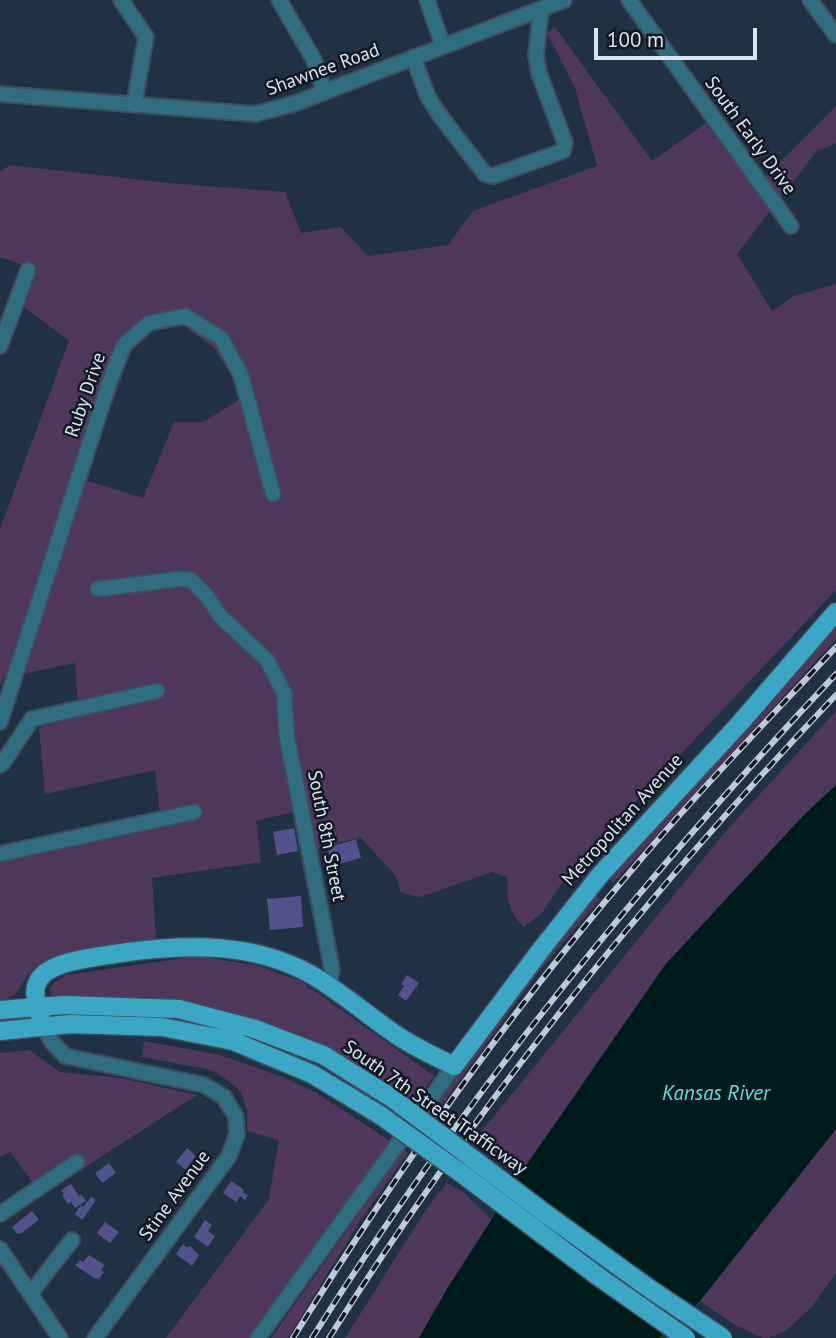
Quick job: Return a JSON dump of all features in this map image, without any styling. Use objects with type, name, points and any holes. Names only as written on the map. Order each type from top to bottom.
[{"type":"main road","name":"Metropolitan Avenue","points":[[454,1066],[600,875],[741,722],[836,612]]},
{"type":"main road","points":[[44,1026],[36,1007],[36,990],[43,974],[52,968],[76,960],[159,948],[206,946],[250,953],[291,965],[330,986],[399,1037],[454,1066]]},
{"type":"main road","name":"South 7th Street Trafficway","points":[[0,1010],[64,1005],[179,1009],[255,1029],[323,1055],[392,1098],[556,1222],[723,1338]]},
{"type":"main road","name":"South 7th Street Trafficway","points":[[0,1031],[70,1024],[162,1027],[233,1041],[312,1074],[380,1115],[599,1278],[686,1338]]},
{"type":"street","points":[[121,0],[146,37],[134,105]]},
{"type":"street","points":[[279,0],[314,60],[324,92]]},
{"type":"street","points":[[426,0],[443,46]]},
{"type":"street","name":"Shawnee Road","points":[[0,92],[255,114],[293,104],[564,0]]},
{"type":"street","name":"South Early Drive","points":[[629,0],[791,226]]},
{"type":"street","points":[[810,0],[836,35]]},
{"type":"street","points":[[413,58],[428,97],[485,174],[493,176],[563,150],[565,143],[539,73],[536,56],[541,9]]},
{"type":"street","points":[[0,346],[28,270]]},
{"type":"street","name":"Ruby Drive","points":[[0,722],[109,383],[124,345],[149,323],[185,316],[220,338],[241,375],[273,494]]},
{"type":"street","name":"South 8th Street","points":[[98,589],[179,579],[191,580],[207,596],[220,616],[267,660],[284,692],[288,737],[332,969],[330,986]]},
{"type":"street","points":[[0,765],[32,719],[157,691]]},
{"type":"street","points":[[0,855],[194,812]]},
{"type":"street","name":"Stine Avenue","points":[[44,1026],[51,1041],[65,1056],[204,1085],[224,1097],[236,1117],[237,1134],[229,1156],[95,1338]]},
{"type":"street","name":"Metropolitan Avenue","points":[[258,1338],[454,1066]]},
{"type":"street","points":[[0,1214],[77,1162]]},
{"type":"street","points":[[30,1294],[72,1240]]},
{"type":"street","points":[[0,1249],[60,1338]]},
{"type":"shaded area","points":[[555,27],[652,161],[706,123],[770,211],[737,254],[772,311],[794,296],[836,284],[836,590],[607,832],[559,887],[542,913],[524,927],[509,905],[507,877],[492,872],[420,897],[401,893],[395,875],[360,837],[317,849],[309,808],[256,821],[261,862],[152,878],[156,939],[55,957],[32,971],[14,995],[0,1000],[0,863],[162,828],[155,770],[45,794],[39,728],[79,716],[75,663],[3,678],[0,687],[0,529],[69,341],[24,307],[37,270],[0,257],[0,172],[10,165],[168,183],[285,192],[301,233],[341,227],[368,256],[448,245],[473,211],[597,166],[575,88],[547,33]],"holes":[[[183,325],[214,348],[231,375],[239,400],[203,422],[174,422],[143,498],[85,480],[131,351],[155,329]]]},
{"type":"shaded area","points":[[836,106],[836,143],[816,152],[780,199],[765,177]]},
{"type":"shaded area","points":[[836,628],[836,639],[613,883],[609,879]]},
{"type":"shaded area","points":[[836,711],[836,785],[803,816],[665,965],[523,1170],[498,1155],[481,1132],[726,831]]},
{"type":"shaded area","points":[[594,895],[600,899],[537,974],[432,1119],[429,1116],[528,979]]},
{"type":"shaded area","points":[[199,956],[259,966],[302,982],[434,1076],[416,1103],[321,1044],[271,1024],[205,1005],[150,997],[53,997],[49,989],[66,975]]},
{"type":"shaded area","points":[[144,1041],[220,1055],[280,1076],[317,1093],[390,1141],[251,1338],[166,1338],[269,1199],[279,1140],[247,1131],[247,1111],[241,1092],[227,1080],[212,1070],[142,1057]]},
{"type":"shaded area","points":[[29,1050],[60,1072],[120,1078],[197,1095],[42,1195],[10,1152],[0,1157],[0,1053]]},
{"type":"shaded area","points":[[836,1129],[836,1273],[811,1308],[784,1332],[763,1338],[735,1325],[700,1301]]},
{"type":"shaded area","points":[[404,1150],[408,1153],[360,1221],[288,1338],[271,1338]]},
{"type":"shaded area","points":[[447,1183],[463,1192],[492,1220],[419,1338],[345,1338],[429,1205]]},
{"type":"water","name":"Kansas River","points":[[836,785],[836,1129],[700,1301],[659,1338],[419,1338],[523,1170],[665,965],[803,816]]},
{"type":"building","points":[[294,828],[298,851],[277,855],[273,832]]},
{"type":"building","points":[[356,839],[361,858],[336,865],[332,863],[328,851],[331,850],[330,847]]},
{"type":"building","points":[[301,896],[303,927],[270,930],[267,899]]},
{"type":"building","points":[[407,975],[419,983],[406,1001],[398,995]]},
{"type":"building","points":[[187,1148],[196,1156],[186,1170],[176,1162]]},
{"type":"building","points":[[109,1163],[116,1173],[102,1183],[95,1173]]},
{"type":"building","points":[[231,1181],[248,1195],[245,1200],[240,1196],[236,1202],[223,1193]]},
{"type":"building","points":[[71,1184],[86,1201],[75,1208],[71,1202],[68,1204],[61,1190]]},
{"type":"building","points":[[91,1197],[96,1200],[82,1220],[75,1214]]},
{"type":"building","points":[[32,1211],[39,1220],[17,1234],[12,1227]]},
{"type":"building","points":[[205,1220],[212,1225],[208,1231],[215,1236],[208,1247],[194,1237]]},
{"type":"building","points":[[105,1222],[119,1232],[110,1243],[97,1233]]},
{"type":"building","points":[[183,1244],[188,1248],[190,1246],[199,1255],[192,1266],[176,1254]]},
{"type":"building","points":[[89,1255],[105,1265],[98,1280],[75,1265],[80,1260],[83,1262]]},
{"type":"railway","points":[[293,1338],[370,1218],[450,1102],[535,988],[676,819],[836,647]]},
{"type":"railway","points":[[312,1338],[430,1162],[558,993],[694,831],[836,674]]},
{"type":"railway","points":[[329,1338],[443,1168],[567,1004],[698,846],[836,695]]}]
